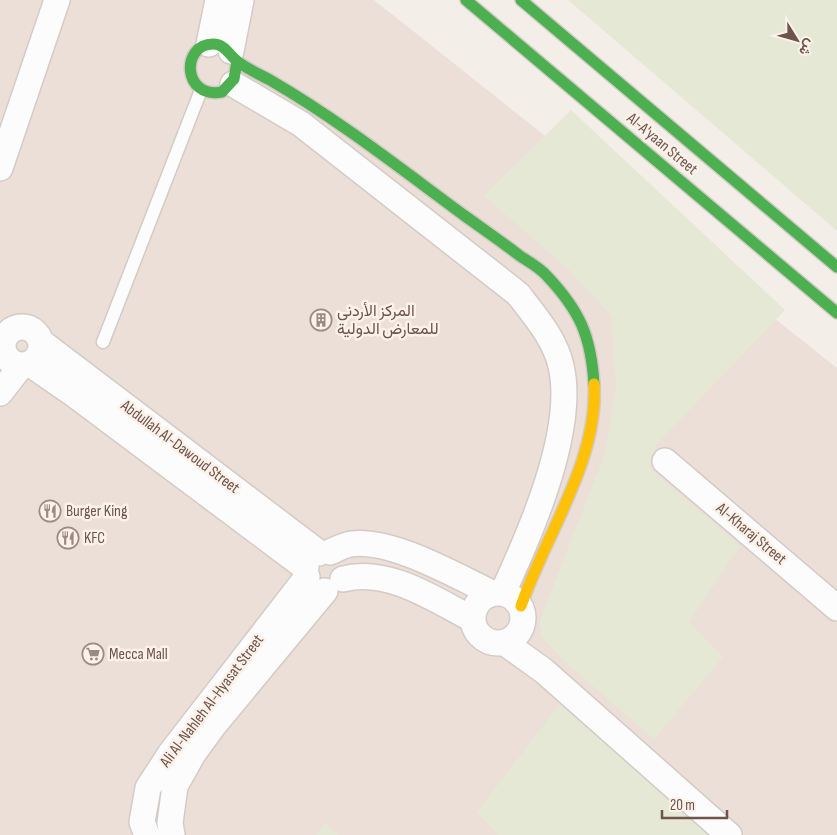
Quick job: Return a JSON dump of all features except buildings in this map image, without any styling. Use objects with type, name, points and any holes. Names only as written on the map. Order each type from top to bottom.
[{"type":"street","points":[[0,168],[57,0]]},
{"type":"street","points":[[218,0],[227,60],[301,124],[518,294],[544,328],[561,366],[564,405],[558,448],[538,508],[508,613]]},
{"type":"street","points":[[241,0],[227,60],[224,91],[212,93],[200,90],[192,82],[189,70],[191,58],[198,49],[227,60],[315,106],[546,274],[578,315],[592,353],[594,399],[588,440],[574,480],[533,571],[493,643],[483,639],[475,630],[472,619],[474,607],[481,598],[508,613]]},
{"type":"street","name":"Al-A'yaan Street","points":[[466,0],[837,313]]},
{"type":"street","name":"Al-A'yaan Street","points":[[521,0],[837,267]]},
{"type":"street","points":[[0,393],[31,357],[38,335],[31,329],[14,328],[2,340],[6,358],[31,357]]},
{"type":"street","name":"Abdullah Al-Dawoud Street","points":[[31,357],[321,570]]},
{"type":"street","name":"Al-Kharaj Street","points":[[664,461],[837,608]]},
{"type":"street","points":[[321,570],[350,544],[365,543],[382,546],[411,556],[508,613],[544,671],[729,835]]},
{"type":"street","points":[[321,570],[379,578],[414,590],[472,619]]},
{"type":"street","name":"Ali Al-Nahleh Al-Hyasat Street","points":[[145,828],[148,788],[161,767],[321,570]]},
{"type":"street","name":"Ali Al-Nahleh Al-Hyasat Street","points":[[171,829],[175,786],[193,754],[321,570]]},
{"type":"street","points":[[145,828],[171,829]]},
{"type":"lane","points":[[103,342],[200,90]]},
{"type":"shaded area","points":[[0,0],[374,0],[837,368],[837,835],[0,835]]},
{"type":"green space","points":[[568,0],[837,0],[837,231]]},
{"type":"green space","points":[[571,110],[785,310],[657,444],[649,468],[740,546],[689,622],[723,657],[654,739],[565,662],[541,636],[540,620],[605,454],[616,387],[611,315],[568,269],[484,196]]},
{"type":"green space","points":[[563,700],[711,835],[498,835],[477,812]]},
{"type":"green space","points":[[325,823],[339,835],[316,835]]},
{"type":"traffic: fast","points":[[466,0],[837,313]]},
{"type":"traffic: fast","points":[[521,0],[837,267]]},
{"type":"traffic: fast","points":[[237,61],[234,79],[222,92],[209,92],[199,87],[193,80],[190,71],[191,61],[195,52],[203,46],[213,44],[221,46],[241,64],[296,95],[345,128],[544,273],[568,301],[582,325],[590,352],[594,384]]},
{"type":"traffic: slow","points":[[521,606],[579,469],[588,441],[593,412],[594,384]]},
{"type":"place","name":"المركز الأردني للمعارض الدولية","points":[[321,320]]},
{"type":"place","name":"Burger King","points":[[50,511]]},
{"type":"place","name":"KFC","points":[[68,538]]},
{"type":"place","name":"Mecca Mall","points":[[93,654]]}]
